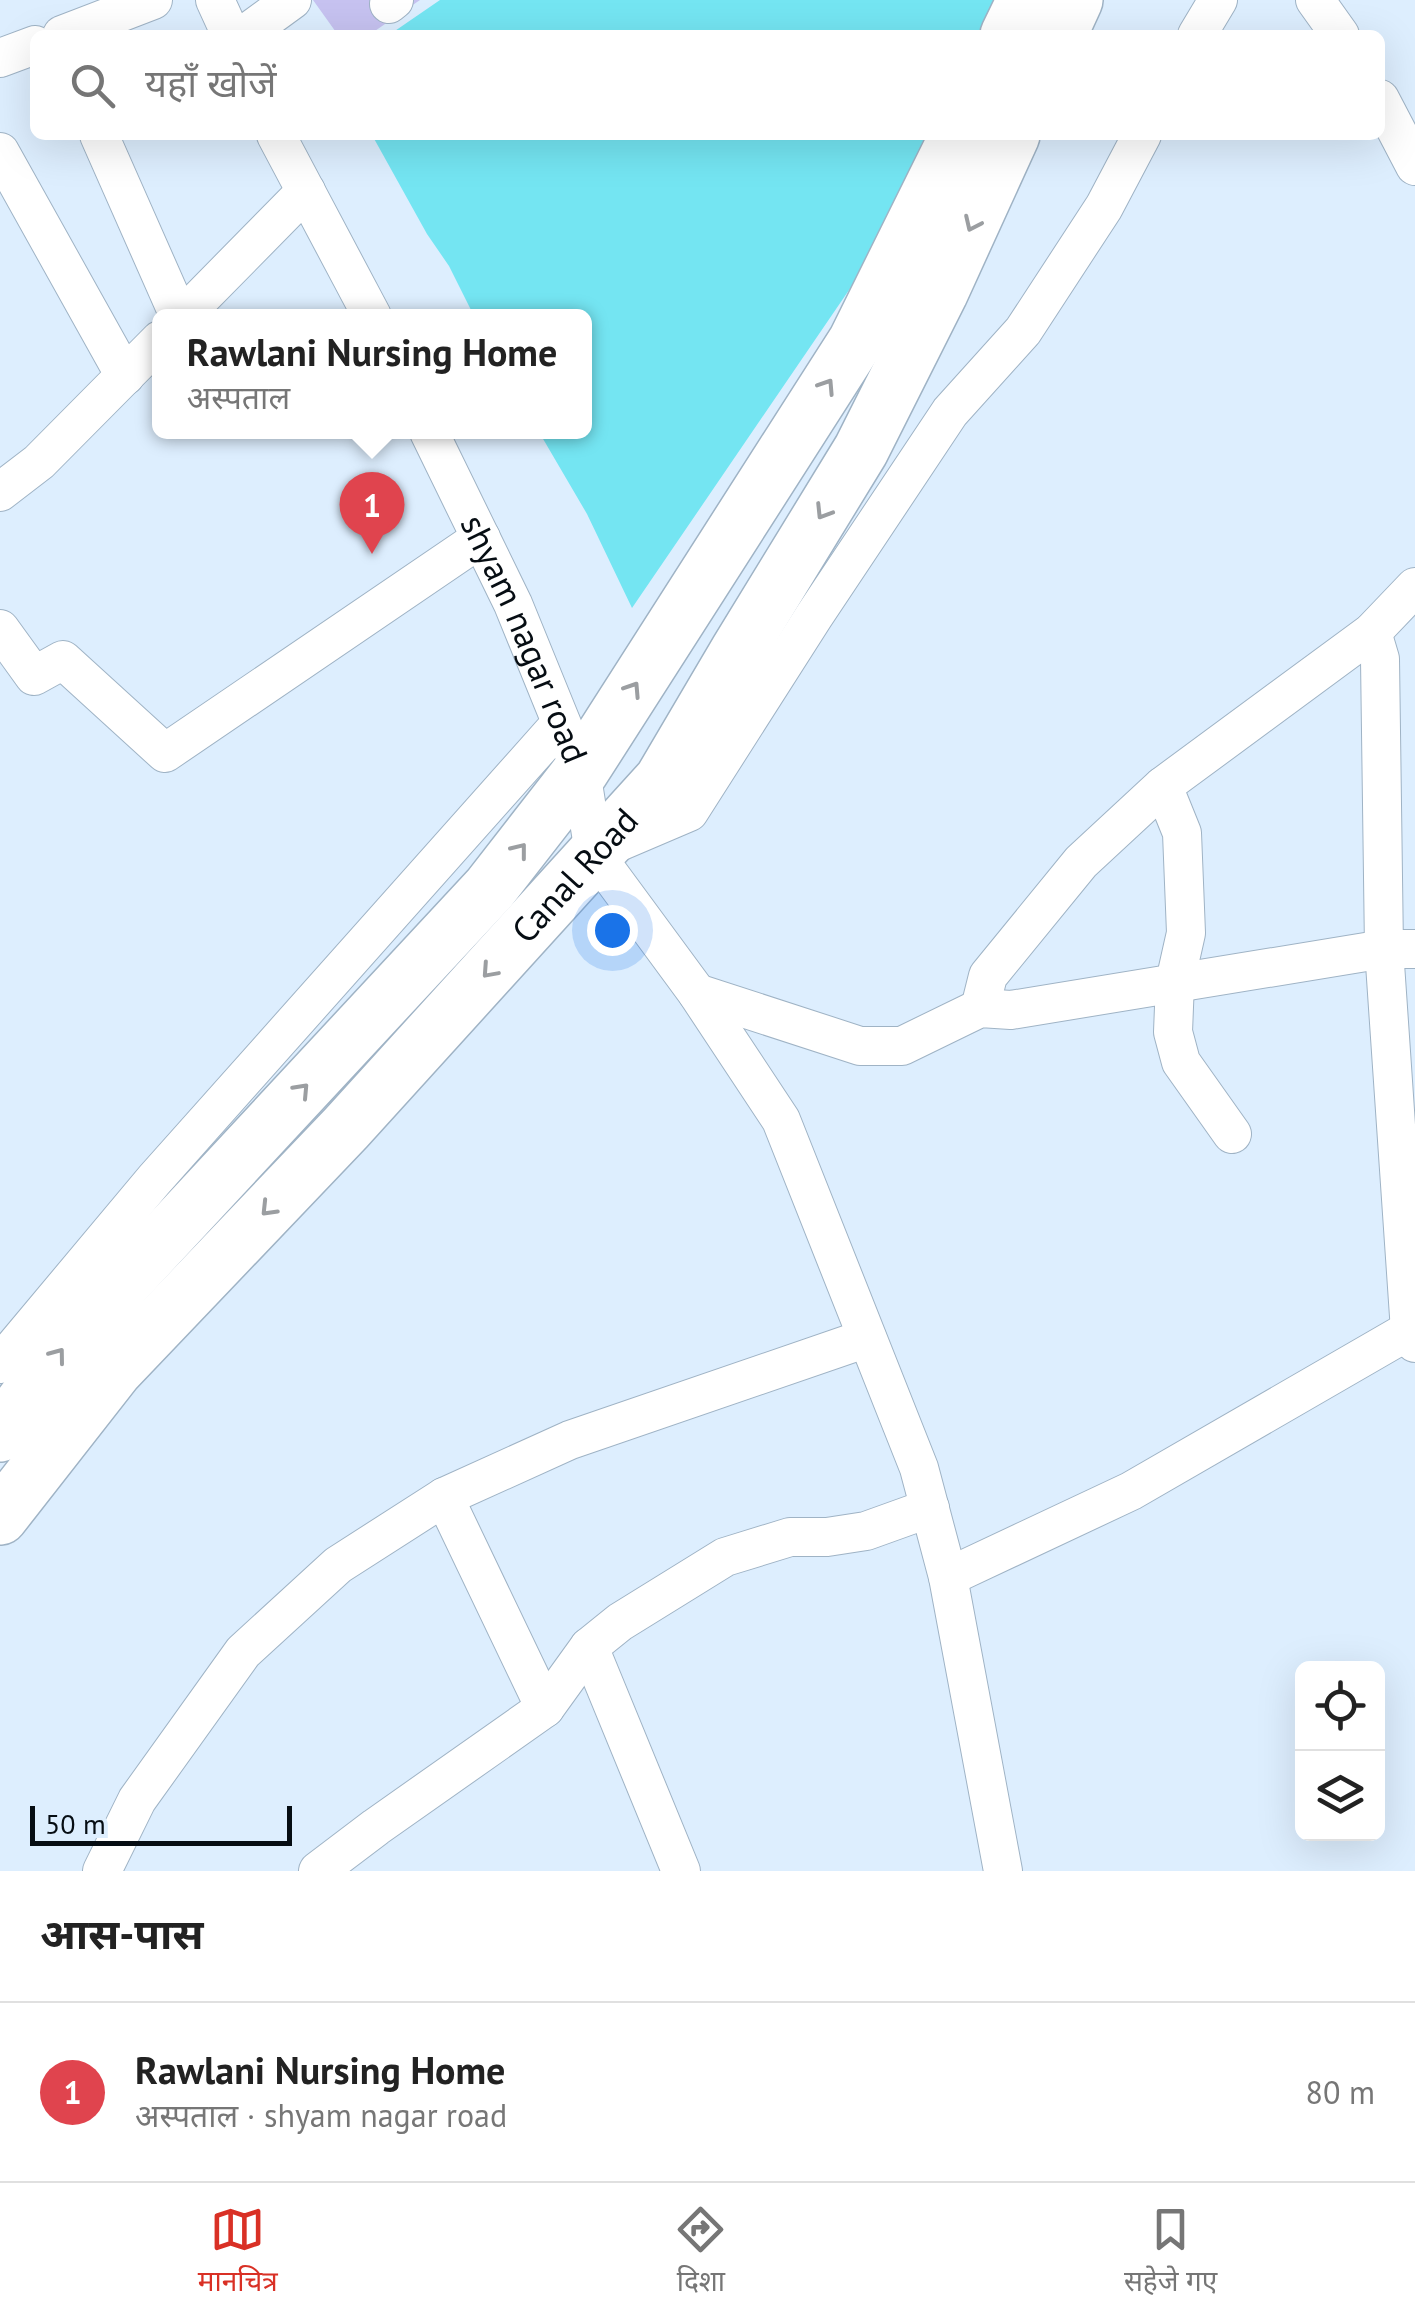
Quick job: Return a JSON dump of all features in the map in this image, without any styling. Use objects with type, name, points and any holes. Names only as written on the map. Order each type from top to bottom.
[{"type":"main road","points":[[1010,30],[1025,0]]},
{"type":"main road","points":[[1060,30],[1075,0]]},
{"type":"main road","name":"Canal Road","points":[[0,1434],[69,1341],[490,888],[571,747],[856,341],[956,140]]},
{"type":"main road","name":"Canal Road","points":[[0,1516],[114,1370],[346,1128],[662,780],[862,450],[1010,140]]},
{"type":"street","points":[[75,30],[153,0]]},
{"type":"street","points":[[216,0],[229,30]]},
{"type":"street","points":[[251,30],[292,0]]},
{"type":"street","points":[[1200,30],[1218,0]]},
{"type":"street","points":[[1315,0],[1336,30]]},
{"type":"street","points":[[0,58],[30,47]]},
{"type":"street","points":[[1385,107],[1410,146]]},
{"type":"street","points":[[102,140],[178,309]]},
{"type":"street","points":[[279,140],[368,309]]},
{"type":"street","points":[[1004,1871],[948,1577],[919,1468],[781,1120],[697,993],[594,853],[689,812],[950,412],[1023,332],[1104,207],[1139,140]]},
{"type":"street","points":[[0,152],[124,376]]},
{"type":"street","points":[[188,309],[306,191]]},
{"type":"street","points":[[0,492],[39,462],[152,348]]},
{"type":"street","name":"shyam nagar road","points":[[432,439],[513,604],[571,747],[594,853]]},
{"type":"street","points":[[0,629],[34,676],[63,660],[165,753],[481,538]]},
{"type":"street","points":[[980,1008],[988,976],[1082,862],[1163,786],[1372,632],[1415,587]]},
{"type":"street","points":[[948,1577],[1131,1491],[1413,1334],[1400,949],[1380,658],[1372,632]]},
{"type":"street","points":[[0,1364],[154,1180],[571,747]]},
{"type":"street","points":[[1163,786],[1182,833],[1186,933],[1176,982],[1173,1032],[1181,1062],[1232,1134]]},
{"type":"street","points":[[697,993],[860,1046],[902,1046],[980,1008],[1011,1010],[1400,949]]},
{"type":"street","points":[[102,1871],[137,1800],[243,1652],[338,1564],[444,1498],[570,1440],[868,1338]]},
{"type":"street","points":[[444,1498],[545,1708]]},
{"type":"street","points":[[318,1871],[545,1708],[589,1646],[620,1622],[725,1557],[790,1537],[866,1531],[930,1508]]},
{"type":"street","points":[[589,1646],[682,1871]]},
{"type":"shaded area","points":[[313,0],[420,0],[376,30],[334,30]]},
{"type":"water","points":[[440,0],[1002,0],[987,30],[396,30]]},
{"type":"water","points":[[375,140],[934,140],[862,271],[632,608],[587,514],[543,439],[592,439],[592,309],[470,309]]},
{"type":"place","name":"Rawlani Nursing Home","points":[[372,554]]}]
